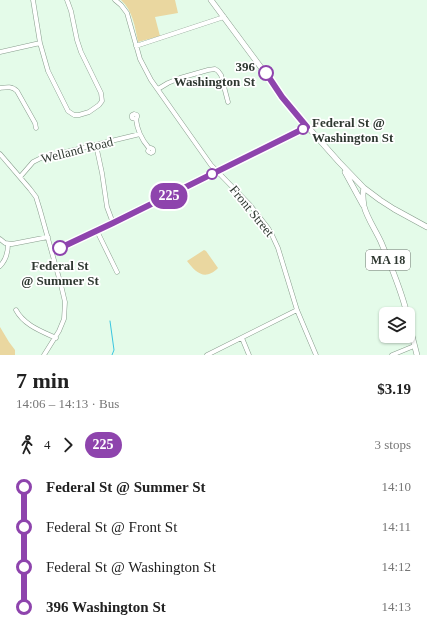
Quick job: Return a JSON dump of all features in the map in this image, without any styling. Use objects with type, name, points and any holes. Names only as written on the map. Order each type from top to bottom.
[{"type":"main road","points":[[211,0],[282,97],[339,162],[363,187],[384,203],[426,225]]},
{"type":"main road","points":[[339,162],[354,186],[359,198]]},
{"type":"main road","points":[[359,198],[359,192],[363,187]]},
{"type":"main road","name":"MA 18","points":[[363,187],[364,207]]},
{"type":"main road","name":"MA 18","points":[[359,198],[395,277],[405,307]]},
{"type":"main road","points":[[413,343],[416,355]]},
{"type":"street","points":[[33,0],[40,43],[48,71],[68,111],[77,116],[89,112],[100,105],[102,101],[101,93],[76,40],[71,11],[67,0]]},
{"type":"street","name":"Front Street","points":[[115,0],[127,13],[143,65],[158,89],[217,171],[250,205],[272,235],[280,253],[297,310],[316,355]]},
{"type":"street","points":[[136,46],[224,17]]},
{"type":"street","points":[[0,52],[40,43]]},
{"type":"street","points":[[158,89],[180,78],[215,69],[218,70],[221,75],[228,102]]},
{"type":"street","points":[[0,88],[10,87],[17,91],[35,123],[36,128]]},
{"type":"street","points":[[136,119],[140,134],[149,148]]},
{"type":"street","points":[[52,252],[307,127]]},
{"type":"street","name":"Welland Road","points":[[20,177],[36,160],[140,134]]},
{"type":"street","points":[[96,145],[106,203],[113,223]]},
{"type":"street","points":[[0,154],[36,197],[63,291],[65,302],[64,319],[60,331],[44,355]]},
{"type":"street","points":[[0,162],[4,159]]},
{"type":"street","points":[[97,231],[117,272]]},
{"type":"street","points":[[0,239],[8,244],[12,244],[48,237]]},
{"type":"street","points":[[0,266],[7,255],[8,244]]},
{"type":"street","points":[[16,310],[22,319],[56,338]]},
{"type":"street","points":[[207,355],[297,310]]},
{"type":"street","points":[[242,338],[249,355]]},
{"type":"street","points":[[392,355],[414,346]]},
{"type":"shaded area","points":[[121,0],[175,0],[178,13],[155,17],[160,36],[138,42],[131,14]]},
{"type":"shaded area","points":[[204,250],[218,268],[205,275],[197,272],[187,261]]},
{"type":"shaded area","points":[[0,327],[15,350],[15,355],[0,355]]},
{"type":"waterway","points":[[110,321],[114,350],[112,355]]},
{"type":"bus line","name":"225","points":[[60,248],[307,127],[282,97],[266,73]]},
{"type":"place","name":"396 Washington St","points":[[266,73]]},
{"type":"place","name":"Federal St @ Washington St","points":[[303,129]]},
{"type":"place","name":"Federal St @ Summer St","points":[[60,248]]}]
